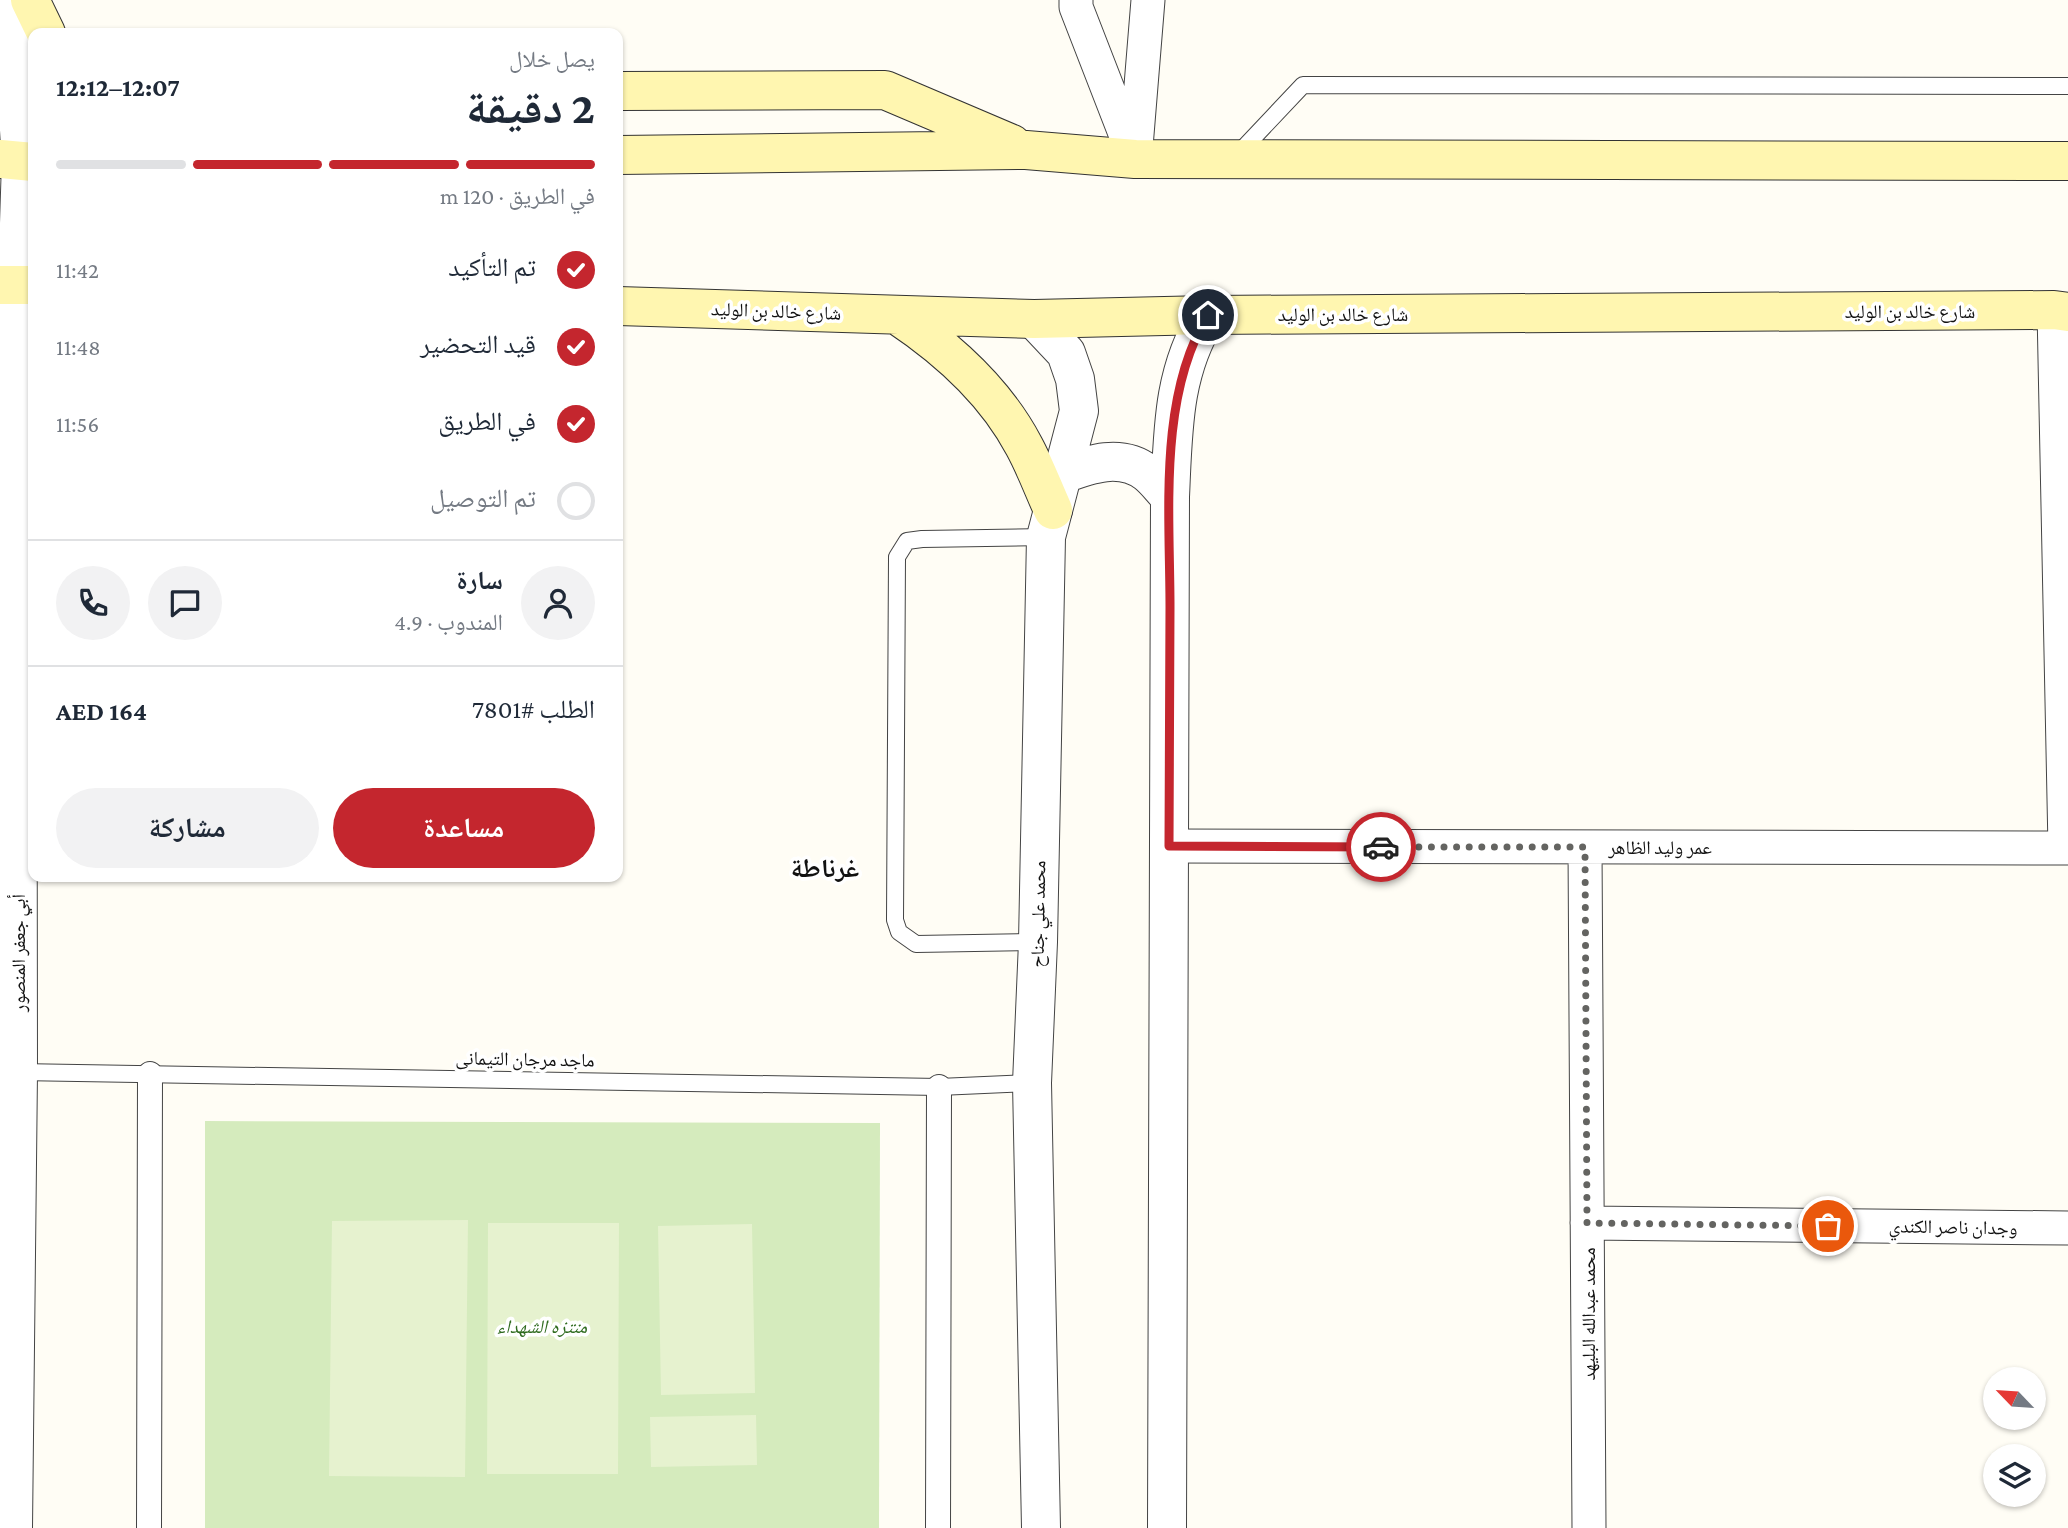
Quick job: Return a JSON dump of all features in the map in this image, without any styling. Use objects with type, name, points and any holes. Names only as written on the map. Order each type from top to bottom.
[{"type":"main road","points":[[30,0],[44,28]]},
{"type":"main road","points":[[623,91],[885,90],[1027,150]]},
{"type":"main road","points":[[623,155],[1027,150],[1135,159],[2068,161]]},
{"type":"main road","name":"شارع خالد بن الوليد","points":[[623,306],[1034,319],[1208,315],[2061,311]]},
{"type":"main road","points":[[897,315],[931,338],[976,380],[1003,413],[1023,445],[1054,507]]},
{"type":"street","name":"أبي جعفر المنصور","points":[[12,0],[18,161],[18,1072],[13,1528]]},
{"type":"street","points":[[1076,0],[1076,7],[1135,159]]},
{"type":"street","points":[[1135,159],[1147,0]]},
{"type":"street","points":[[2061,311],[2067,848]]},
{"type":"street","points":[[1167,1528],[1170,496],[1174,406],[1196,334],[1208,315]]},
{"type":"street","name":"محمد علي جناح","points":[[1034,319],[1066,353],[1075,379],[1079,411],[1054,507],[1032,1083],[1041,1528]]},
{"type":"street","points":[[1054,507],[1097,462],[1123,462],[1146,472],[1170,496]]},
{"type":"street","name":"عمر وليد الظاهر","points":[[1169,846],[2067,848]]},
{"type":"street","name":"محمد عبدالله البليهد","points":[[1585,847],[1589,1528]]},
{"type":"street","points":[[149,1528],[150,1074]]},
{"type":"street","points":[[938,1528],[939,1087]]},
{"type":"street","name":"وجدان ناصر الكندي","points":[[1587,1223],[2068,1228]]},
{"type":"lane","points":[[1233,159],[1303,85],[2068,86]]},
{"type":"lane","points":[[1038,942],[916,944],[899,932],[895,920],[897,557],[907,541],[1054,507]]},
{"type":"lane","name":"ماجد مرجان التيمانى","points":[[18,1072],[939,1087],[1032,1083]]},
{"type":"green space","name":"منتزه الشهداء","points":[[205,1121],[880,1123],[879,1528],[205,1528]]},
{"type":"green space","points":[[468,1220],[465,1477],[329,1476],[332,1221]]},
{"type":"green space","points":[[488,1223],[619,1223],[618,1474],[487,1474]]},
{"type":"green space","points":[[752,1224],[755,1393],[661,1395],[658,1226]]},
{"type":"green space","points":[[756,1415],[757,1465],[651,1467],[650,1417]]},
{"type":"way so far","points":[[1381,847],[1585,847],[1587,1223],[1828,1226]]},
{"type":"district","name":"غرناطة","points":[[825,868]]},
{"type":"route","points":[[1208,315],[1196,334],[1182,372],[1174,406],[1170,496],[1169,846],[1381,847]]}]
